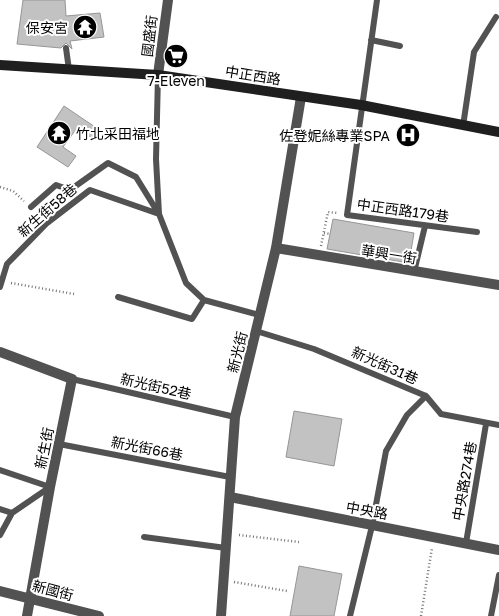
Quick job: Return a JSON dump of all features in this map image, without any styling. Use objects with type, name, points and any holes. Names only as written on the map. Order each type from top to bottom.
[{"type":"main road","name":"中正西路","points":[[0,66],[158,75],[361,105],[499,132]]},
{"type":"street","name":"國盛街","points":[[158,75],[168,0]]},
{"type":"street","name":"新光街","points":[[221,616],[235,417],[276,248],[301,96]]},
{"type":"street","name":"華興一街","points":[[276,248],[499,285]]},
{"type":"street","points":[[0,352],[72,379]]},
{"type":"street","name":"新生街","points":[[27,616],[72,379]]},
{"type":"street","name":"中央路","points":[[230,497],[499,550]]},
{"type":"street","name":"新國街","points":[[0,591],[99,616]]},
{"type":"lane","name":"中正西路179巷","points":[[377,0],[347,215],[477,232]]},
{"type":"lane","points":[[463,126],[474,52],[496,17]]},
{"type":"lane","points":[[371,40],[400,46]]},
{"type":"lane","points":[[66,48],[69,70]]},
{"type":"lane","points":[[158,75],[156,159],[159,214]]},
{"type":"lane","points":[[30,207],[56,185],[70,190],[108,163],[136,177],[159,214],[186,283],[204,300],[259,315]]},
{"type":"lane","name":"新生街58巷","points":[[1,284],[3,263],[47,223],[90,190],[159,214]]},
{"type":"lane","points":[[414,272],[425,226]]},
{"type":"lane","points":[[118,298],[192,319],[204,300]]},
{"type":"lane","name":"新光街31巷","points":[[256,331],[314,348],[426,396],[441,414],[499,425]]},
{"type":"lane","name":"新光街52巷","points":[[72,379],[235,417]]},
{"type":"lane","points":[[350,616],[372,526],[386,451],[407,416],[426,396]]},
{"type":"lane","name":"中央路274巷","points":[[466,542],[486,424]]},
{"type":"lane","name":"新光街66巷","points":[[59,444],[230,478]]},
{"type":"lane","points":[[0,470],[50,487]]},
{"type":"lane","points":[[0,536],[12,513],[50,487]]},
{"type":"lane","points":[[0,509],[12,513]]},
{"type":"lane","points":[[144,537],[226,548]]},
{"type":"lane","points":[[490,616],[496,604],[499,575]]},
{"type":"path","points":[[319,256],[328,212],[347,215]]},
{"type":"path","points":[[324,233],[330,234]]},
{"type":"path","points":[[1,284],[74,294]]},
{"type":"path","points":[[227,533],[298,542]]},
{"type":"path","points":[[420,616],[433,537]]},
{"type":"path","points":[[223,580],[287,591]]},
{"type":"building","points":[[23,0],[65,0],[66,16],[100,13],[104,37],[70,41],[72,49],[66,43],[61,48],[17,44]]},
{"type":"building","name":"竹北采田福地","points":[[64,106],[98,129],[92,138],[77,128],[63,147],[76,156],[68,167],[37,147]]},
{"type":"building","points":[[333,219],[414,233],[409,263],[327,249]]},
{"type":"building","points":[[294,411],[342,419],[334,466],[286,457]]},
{"type":"building","points":[[299,566],[342,574],[334,616],[290,616]]},
{"type":"place","name":"保安宮","points":[[85,27]]},
{"type":"place","name":"7-Eleven","points":[[176,56]]},
{"type":"place","name":"竹北采田福地","points":[[59,133]]},
{"type":"place","name":"佐登妮絲專業SPA","points":[[408,135]]}]
